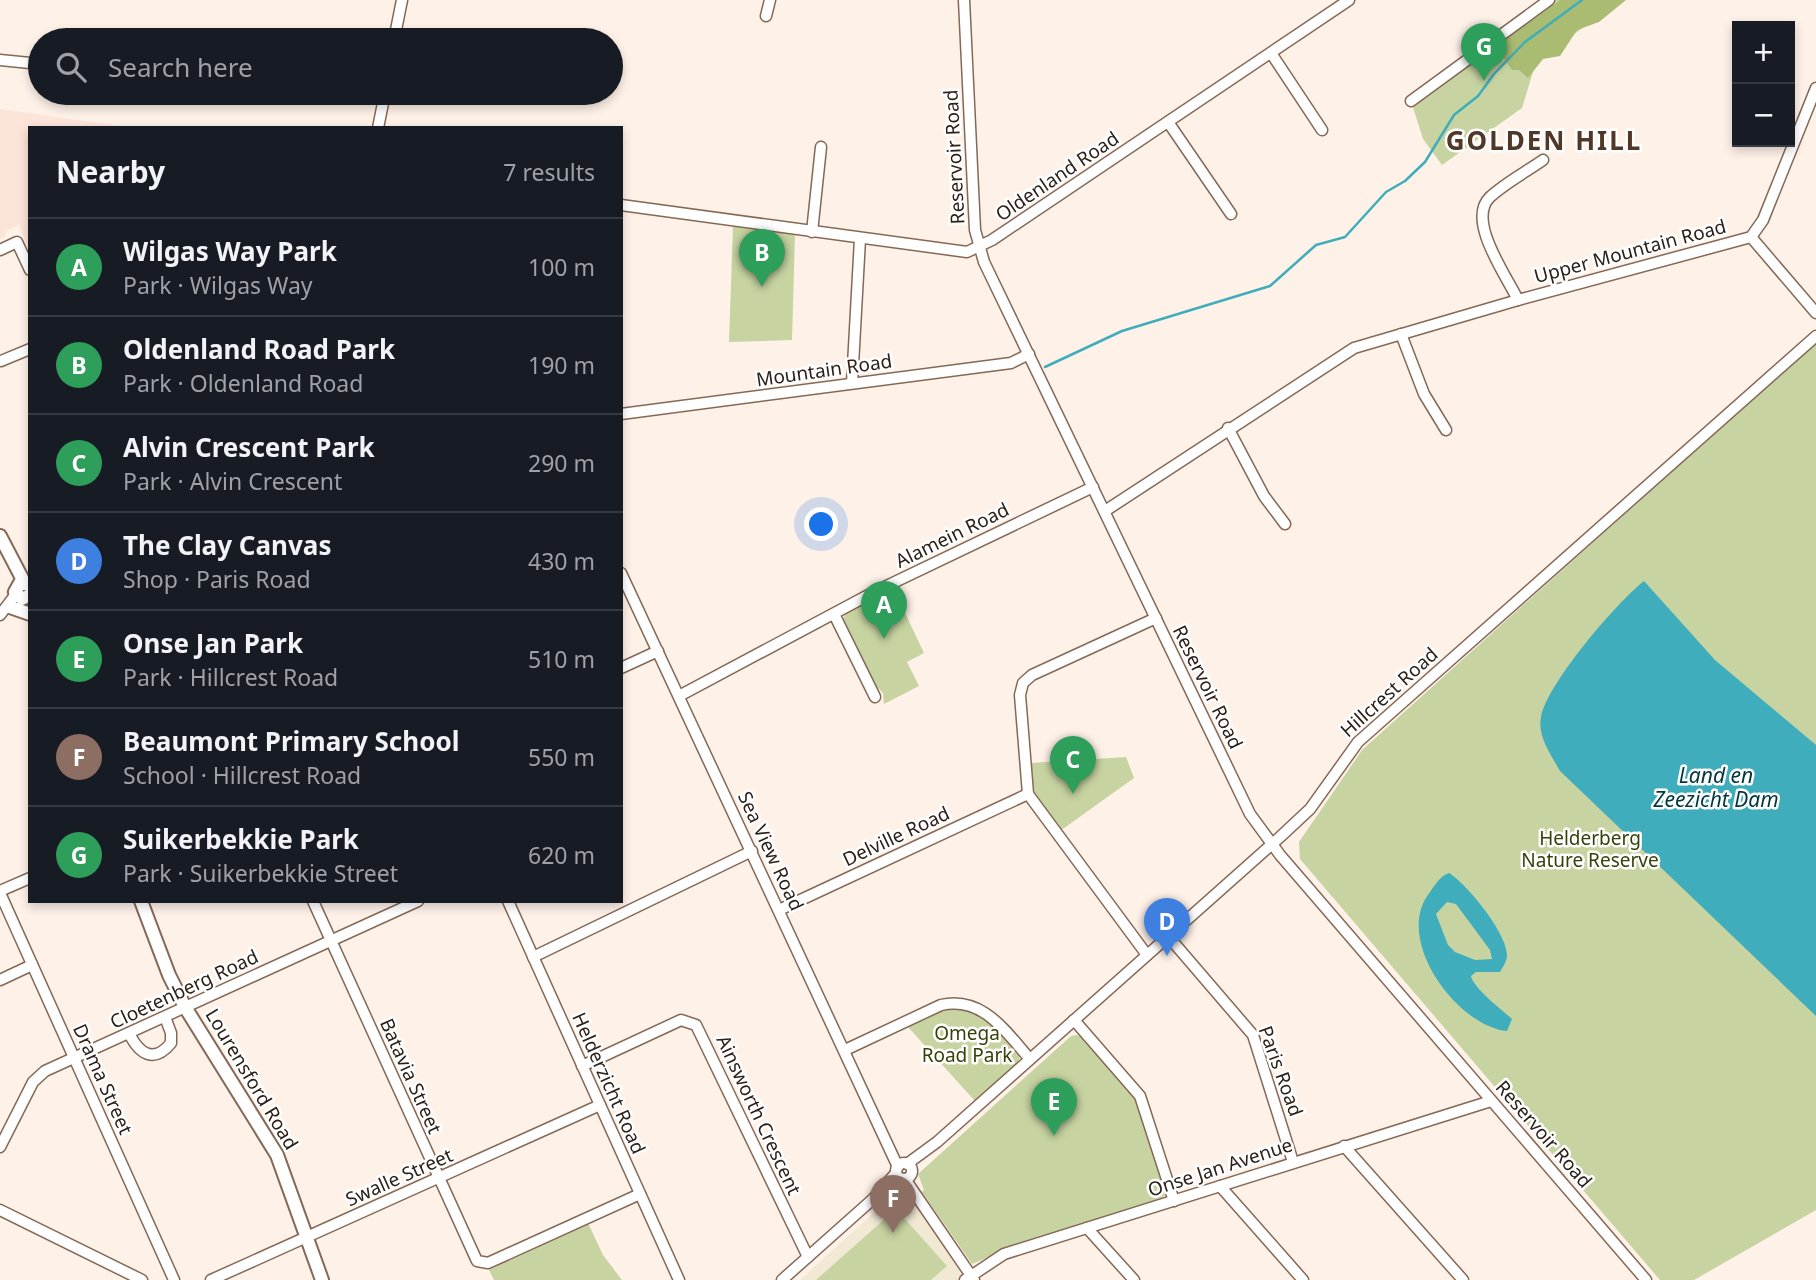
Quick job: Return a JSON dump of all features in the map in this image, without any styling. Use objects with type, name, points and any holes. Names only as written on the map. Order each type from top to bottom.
[{"type":"street","points":[[396,28],[402,0]]},
{"type":"street","points":[[766,16],[770,0]]},
{"type":"street","name":"Reservoir Road","points":[[964,0],[975,230],[980,246],[1029,354],[1250,814],[1271,845],[1646,1280]]},
{"type":"street","name":"Oldenland Road","points":[[623,205],[961,253],[980,246],[1349,0]]},
{"type":"street","points":[[1411,101],[1549,0]]},
{"type":"street","points":[[1271,53],[1322,130]]},
{"type":"street","points":[[0,60],[28,63]]},
{"type":"street","name":"Upper Mountain Road","points":[[1105,511],[1345,352],[1518,300],[1751,237],[1763,220],[1812,108],[1816,88]]},
{"type":"street","points":[[379,126],[383,105]]},
{"type":"street","points":[[1168,122],[1231,215]]},
{"type":"street","points":[[812,232],[821,147]]},
{"type":"street","points":[[1518,300],[1483,229],[1480,214],[1490,197],[1543,160]]},
{"type":"street","points":[[1751,237],[1816,313]]},
{"type":"street","points":[[852,383],[860,239]]},
{"type":"street","points":[[0,250],[17,242],[28,266]]},
{"type":"street","points":[[1401,334],[1424,394],[1447,430]]},
{"type":"street","name":"Hillcrest Road","points":[[782,1280],[1310,809],[1358,742],[1816,336]]},
{"type":"street","points":[[1,362],[28,350]]},
{"type":"street","name":"Mountain Road","points":[[623,414],[1011,363],[1029,354]]},
{"type":"street","points":[[1228,428],[1264,496],[1285,524]]},
{"type":"street","name":"Alamein Road","points":[[679,695],[834,614],[1093,487]]},
{"type":"street","points":[[0,536],[13,566],[20,598]]},
{"type":"street","name":"Sea View Road","points":[[623,576],[890,1145],[970,1278]]},
{"type":"street","points":[[834,614],[875,698]]},
{"type":"street","points":[[1147,955],[1028,794],[1020,695],[1023,683],[1032,675],[1156,618]]},
{"type":"street","points":[[623,667],[658,651]]},
{"type":"street","name":"Delville Road","points":[[779,910],[1028,794]]},
{"type":"street","points":[[533,957],[752,851]]},
{"type":"street","points":[[0,892],[28,879]]},
{"type":"street","name":"Drama Street","points":[[0,892],[174,1280]]},
{"type":"street","name":"Lourensford Road","points":[[142,903],[169,975],[186,1007],[271,1142],[290,1184],[322,1280]]},
{"type":"street","name":"Batavia Street","points":[[314,903],[473,1256],[480,1263],[488,1263],[640,1194]]},
{"type":"street","name":"Cloetenberg Road","points":[[0,1147],[4,1128],[37,1077],[414,903]]},
{"type":"street","name":"Helderzicht Road","points":[[509,903],[679,1280]]},
{"type":"street","name":"Paris Road","points":[[1168,936],[1253,1035],[1293,1162]]},
{"type":"street","points":[[0,980],[32,965]]},
{"type":"street","points":[[845,1050],[941,1004],[956,1003],[979,1008],[992,1017],[1030,1059]]},
{"type":"street","points":[[129,1033],[142,1053],[157,1055],[169,1046],[172,1038],[165,1017]]},
{"type":"street","name":"Ainsworth Crescent","points":[[582,1066],[681,1020],[696,1025],[808,1257]]},
{"type":"street","points":[[1074,1020],[1140,1096],[1174,1200]]},
{"type":"street","name":"Onse Jan Avenue","points":[[970,1278],[1004,1254],[1492,1101]]},
{"type":"street","name":"Swalle Street","points":[[211,1280],[600,1105]]},
{"type":"street","points":[[1344,1146],[1464,1280]]},
{"type":"street","points":[[1220,1186],[1303,1280]]},
{"type":"street","points":[[0,1210],[142,1280]]},
{"type":"street","points":[[1087,1228],[1134,1280]]},
{"type":"shaded area","points":[[0,109],[121,126],[28,126],[28,247],[19,225],[6,231],[5,237],[0,239]]},
{"type":"shaded area","points":[[904,1185],[965,1280],[800,1280]]},
{"type":"green space","points":[[1550,0],[1621,0],[1536,62],[1522,108],[1442,165],[1423,139],[1411,101]]},
{"type":"green space","points":[[1560,0],[1626,0],[1599,22],[1577,30],[1560,56],[1543,59],[1528,78],[1519,70],[1512,70],[1498,50],[1503,34],[1528,18],[1533,20]]},
{"type":"green space","points":[[733,226],[795,234],[792,340],[729,342]]},
{"type":"green space","name":"Helderberg Nature Reserve","points":[[1816,342],[1816,1210],[1694,1280],[1660,1280],[1300,859],[1299,842],[1362,750]]},
{"type":"green space","points":[[891,590],[897,596],[924,653],[907,662],[919,686],[884,704],[883,693],[874,684],[843,618],[847,612]]},
{"type":"green space","points":[[1126,757],[1134,778],[1060,831],[1033,792],[1031,763]]},
{"type":"green space","name":"Omega Road Park","points":[[963,1007],[989,1020],[1020,1056],[1018,1063],[975,1101],[907,1026],[940,1010]]},
{"type":"green space","points":[[1071,1036],[1085,1038],[1137,1097],[1166,1194],[1160,1200],[1020,1244],[972,1264],[922,1192],[924,1190],[918,1174]]},
{"type":"green space","points":[[896,1209],[947,1266],[931,1280],[816,1280]]},
{"type":"green space","points":[[588,1223],[603,1255],[622,1280],[494,1280],[489,1270]]},
{"type":"water","name":"Land en Zeezicht Dam","points":[[1644,581],[1715,660],[1816,745],[1816,1016],[1560,771],[1543,738],[1541,717],[1556,685],[1584,645]]},
{"type":"water","points":[[1449,873],[1457,879],[1486,911],[1506,948],[1507,957],[1500,972],[1476,972],[1471,976],[1482,993],[1512,1019],[1507,1031],[1488,1026],[1451,998],[1436,978],[1425,956],[1419,933],[1420,911],[1430,892]],"holes":[[[1447,902],[1456,904],[1490,950],[1492,959],[1475,960],[1455,952],[1448,945],[1436,914]]]},
{"type":"waterway","points":[[1045,367],[1122,331],[1270,286],[1316,245],[1345,237],[1386,192],[1405,181],[1425,162],[1454,115],[1478,96],[1494,74],[1525,42],[1582,0]]},
{"type":"place","name":"Suikerbekkie Park","points":[[1484,81]]},
{"type":"place","name":"Oldenland Road Park","points":[[762,287]]},
{"type":"place","name":"Wilgas Way Park","points":[[884,639]]},
{"type":"place","name":"Alvin Crescent Park","points":[[1073,794]]},
{"type":"place","name":"The Clay Canvas","points":[[1167,956]]},
{"type":"place","name":"Onse Jan Park","points":[[1054,1136]]},
{"type":"place","name":"Beaumont Primary School","points":[[893,1233]]},
{"type":"district","name":"GOLDEN HILL","points":[[1544,140]]}]
